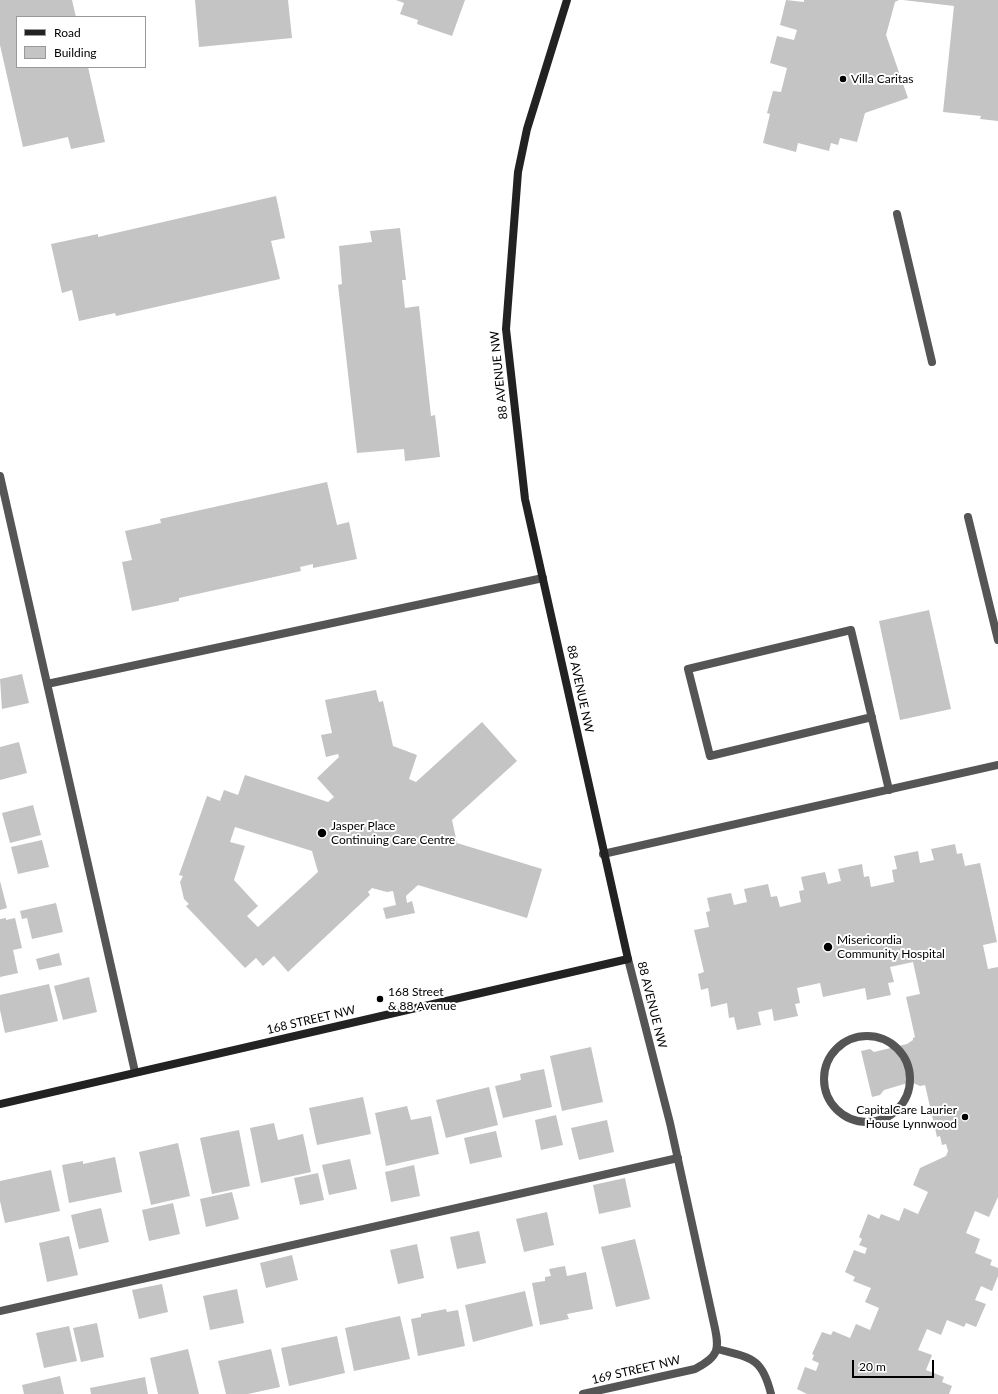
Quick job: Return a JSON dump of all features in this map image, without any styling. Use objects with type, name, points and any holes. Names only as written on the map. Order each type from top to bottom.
[{"type":"street","name":"88 AVENUE NW","points":[[567,0],[527,129],[518,172],[506,329],[525,499],[544,578],[603,854],[678,1158],[714,1324],[717,1349]]},
{"type":"street","points":[[897,214],[932,362]]},
{"type":"street","points":[[0,476],[135,1072]]},
{"type":"street","points":[[968,518],[998,640]]},
{"type":"street","points":[[46,684],[544,578]]},
{"type":"street","points":[[872,716],[710,756],[688,669],[851,630],[872,716],[889,790]]},
{"type":"street","points":[[603,854],[998,765]]},
{"type":"street","name":"168 STREET NW","points":[[0,1104],[628,959]]},
{"type":"street","points":[[858,1036],[872,1036],[886,1039],[897,1047],[906,1058],[910,1072],[910,1086],[905,1100],[896,1111],[883,1119],[869,1122],[854,1120],[841,1114],[831,1103],[825,1090],[824,1076],[827,1062],[834,1050],[845,1041],[858,1036]]},
{"type":"street","points":[[0,1311],[678,1158]]},
{"type":"street","points":[[717,1349],[744,1356],[755,1361],[766,1374],[771,1394]]},
{"type":"street","name":"169 STREET NW","points":[[583,1394],[695,1369],[711,1360],[717,1349]]},
{"type":"building","points":[[0,0],[72,0],[76,16],[16,16],[16,68],[88,68],[105,142],[71,149],[68,137],[23,147],[0,45]]},
{"type":"building","points":[[195,0],[288,0],[292,38],[199,47]]},
{"type":"building","points":[[396,0],[465,0],[452,36],[417,24],[418,20],[400,14],[404,3]]},
{"type":"building","name":"Villa Caritas","points":[[786,0],[804,2],[804,0],[899,0],[895,2],[886,35],[908,98],[865,113],[857,142],[840,138],[838,145],[831,143],[829,151],[798,143],[796,152],[763,143],[770,114],[767,113],[773,91],[781,92],[787,68],[770,63],[777,36],[794,40],[797,30],[780,25]]},
{"type":"building","name":"Villa Caritas","points":[[903,0],[998,0],[998,121],[980,119],[981,116],[943,112],[954,6]]},
{"type":"building","points":[[276,196],[285,238],[271,241],[280,279],[116,316],[115,313],[79,321],[72,290],[62,293],[51,244],[98,234],[98,237]]},
{"type":"building","points":[[400,228],[406,280],[402,280],[405,308],[419,306],[431,416],[435,415],[440,457],[405,461],[404,449],[357,453],[338,285],[342,284],[339,246],[372,242],[370,231]]},
{"type":"building","points":[[327,482],[337,525],[349,522],[357,559],[313,568],[313,564],[300,567],[301,571],[179,598],[179,601],[132,611],[122,562],[132,560],[125,531],[161,523],[160,519]]},
{"type":"building","points":[[929,610],[951,709],[900,720],[879,621]]},
{"type":"building","points":[[22,674],[29,703],[2,709],[0,679]]},
{"type":"building","points":[[376,690],[379,702],[383,701],[393,746],[417,755],[409,779],[416,782],[482,722],[517,761],[452,820],[457,843],[542,869],[527,918],[418,885],[406,896],[407,903],[412,901],[415,913],[386,919],[383,908],[396,905],[393,891],[387,892],[372,888],[368,892],[370,895],[288,972],[274,956],[263,966],[256,958],[245,968],[186,906],[189,904],[184,899],[180,882],[183,876],[179,875],[207,796],[220,801],[224,790],[238,795],[245,775],[328,802],[334,797],[317,778],[339,757],[338,754],[326,757],[321,735],[332,733],[325,700]],"holes":[[[235,827],[312,851],[318,872],[258,927],[247,916],[258,906],[234,880],[245,846],[230,842]]]},
{"type":"building","points":[[19,742],[27,773],[0,780],[0,747]]},
{"type":"building","points":[[33,805],[41,835],[10,843],[2,813]]},
{"type":"building","points":[[42,840],[49,867],[18,874],[11,847]]},
{"type":"building","name":"CapitalCare Laurier House Lynnwood","points":[[955,844],[957,854],[962,853],[965,866],[980,863],[997,942],[983,945],[988,969],[998,967],[998,1197],[989,1217],[975,1211],[966,1233],[980,1239],[975,1253],[992,1260],[990,1265],[998,1268],[998,1276],[992,1291],[981,1286],[975,1300],[986,1304],[976,1327],[966,1323],[964,1327],[947,1320],[941,1335],[927,1329],[918,1350],[932,1355],[926,1370],[944,1377],[942,1382],[952,1386],[949,1394],[807,1394],[797,1389],[805,1367],[816,1371],[819,1363],[812,1360],[814,1355],[812,1354],[822,1332],[831,1335],[833,1331],[850,1338],[856,1324],[870,1330],[879,1308],[865,1302],[871,1288],[853,1281],[855,1277],[845,1272],[854,1250],[865,1254],[867,1248],[859,1245],[862,1239],[859,1237],[868,1214],[879,1219],[881,1214],[899,1221],[904,1208],[918,1214],[928,1192],[913,1185],[920,1168],[946,1156],[948,1151],[946,1144],[942,1145],[940,1136],[937,1137],[925,1085],[920,1086],[911,1082],[884,1090],[880,1095],[872,1097],[861,1051],[870,1049],[874,1052],[907,1044],[915,1037],[906,997],[920,994],[913,962],[890,967],[894,982],[888,983],[891,995],[867,1000],[865,988],[823,997],[820,983],[797,988],[800,1003],[795,1004],[798,1016],[774,1021],[772,1009],[758,1012],[761,1025],[737,1030],[734,1017],[729,1018],[727,1003],[711,1007],[708,988],[701,990],[698,974],[704,972],[694,930],[709,927],[706,912],[710,911],[707,898],[731,893],[734,905],[747,902],[744,889],[768,884],[771,897],[777,896],[780,907],[801,902],[799,891],[804,890],[801,877],[825,872],[828,884],[841,881],[838,869],[862,864],[864,877],[869,876],[871,887],[894,882],[892,870],[897,869],[894,856],[918,851],[920,863],[934,860],[931,849]]},
{"type":"building","points":[[0,881],[7,908],[0,910]]},
{"type":"building","points":[[56,903],[63,932],[32,939],[27,918],[22,919],[20,911]]},
{"type":"building","points":[[6,918],[6,920],[15,918],[22,948],[13,950],[18,973],[0,977],[0,919]]},
{"type":"building","points":[[59,953],[62,965],[39,970],[36,959]]},
{"type":"building","points":[[89,977],[97,1012],[63,1020],[54,986]]},
{"type":"building","points":[[49,984],[58,1021],[5,1033],[0,1010],[0,995]]},
{"type":"building","points":[[591,1047],[603,1102],[562,1111],[550,1056]]},
{"type":"building","points":[[544,1069],[552,1107],[503,1118],[495,1086],[521,1080],[520,1074]]},
{"type":"building","points":[[489,1087],[498,1125],[446,1138],[436,1100]]},
{"type":"building","points":[[363,1097],[371,1134],[317,1145],[309,1108]]},
{"type":"building","points":[[407,1106],[411,1120],[431,1116],[439,1154],[386,1166],[375,1113]]},
{"type":"building","points":[[556,1115],[563,1145],[541,1150],[535,1120]]},
{"type":"building","points":[[607,1120],[614,1152],[579,1160],[571,1128]]},
{"type":"building","points":[[274,1123],[278,1140],[303,1134],[311,1172],[261,1183],[250,1128]]},
{"type":"building","points":[[239,1130],[250,1186],[212,1194],[200,1138]]},
{"type":"building","points":[[496,1131],[502,1157],[470,1164],[464,1138]]},
{"type":"building","points":[[178,1143],[190,1196],[151,1205],[139,1152]]},
{"type":"building","points":[[115,1157],[122,1192],[69,1203],[62,1165],[83,1161],[83,1164]]},
{"type":"building","points":[[350,1159],[357,1189],[329,1195],[322,1165]]},
{"type":"building","points":[[414,1165],[420,1196],[391,1202],[385,1172]]},
{"type":"building","points":[[51,1170],[60,1211],[5,1223],[0,1201],[0,1181]]},
{"type":"building","points":[[318,1173],[324,1200],[300,1205],[294,1178]]},
{"type":"building","points":[[625,1178],[631,1207],[599,1214],[593,1185]]},
{"type":"building","points":[[232,1192],[239,1219],[206,1227],[200,1199]]},
{"type":"building","points":[[173,1203],[180,1234],[149,1241],[142,1210]]},
{"type":"building","points":[[101,1208],[109,1242],[79,1249],[71,1215]]},
{"type":"building","points":[[547,1212],[554,1245],[524,1252],[516,1219]]},
{"type":"building","points":[[479,1231],[486,1263],[457,1269],[450,1237]]},
{"type":"building","points":[[69,1236],[78,1275],[47,1282],[39,1243]]},
{"type":"building","points":[[635,1239],[650,1299],[616,1307],[601,1247]]},
{"type":"building","points":[[417,1244],[424,1278],[398,1284],[390,1250]]},
{"type":"building","points":[[292,1255],[298,1280],[266,1288],[260,1263]]},
{"type":"building","points":[[565,1266],[567,1276],[586,1272],[593,1309],[567,1314],[569,1319],[540,1325],[532,1283],[545,1281],[545,1277],[551,1276],[549,1269]]},
{"type":"building","points":[[162,1284],[168,1312],[139,1319],[132,1290]]},
{"type":"building","points":[[237,1289],[244,1323],[210,1330],[203,1296]]},
{"type":"building","points":[[525,1291],[533,1326],[473,1342],[465,1305]]},
{"type":"building","points":[[446,1309],[447,1312],[458,1310],[465,1346],[418,1356],[411,1319],[421,1317],[421,1314]]},
{"type":"building","points":[[400,1316],[410,1359],[354,1371],[345,1328]]},
{"type":"building","points":[[97,1323],[104,1357],[81,1362],[73,1328]]},
{"type":"building","points":[[69,1326],[77,1361],[44,1368],[36,1333]]},
{"type":"building","points":[[337,1336],[345,1373],[289,1386],[281,1348]]},
{"type":"building","points":[[188,1349],[199,1394],[158,1394],[150,1358]]},
{"type":"building","points":[[271,1349],[280,1387],[248,1394],[226,1394],[218,1361]]},
{"type":"building","points":[[60,1376],[64,1394],[24,1394],[22,1385]]},
{"type":"building","points":[[145,1377],[148,1394],[91,1394],[90,1388]]},
{"type":"place","name":"Villa Caritas","points":[[843,79]]},
{"type":"place","name":"Jasper Place Continuing Care Centre","points":[[322,833]]},
{"type":"place","name":"Misericordia Community Hospital","points":[[828,947]]},
{"type":"place","name":"168 Street & 88 Avenue","points":[[380,999]]},
{"type":"place","name":"CapitalCare Laurier House Lynnwood","points":[[965,1117]]}]
